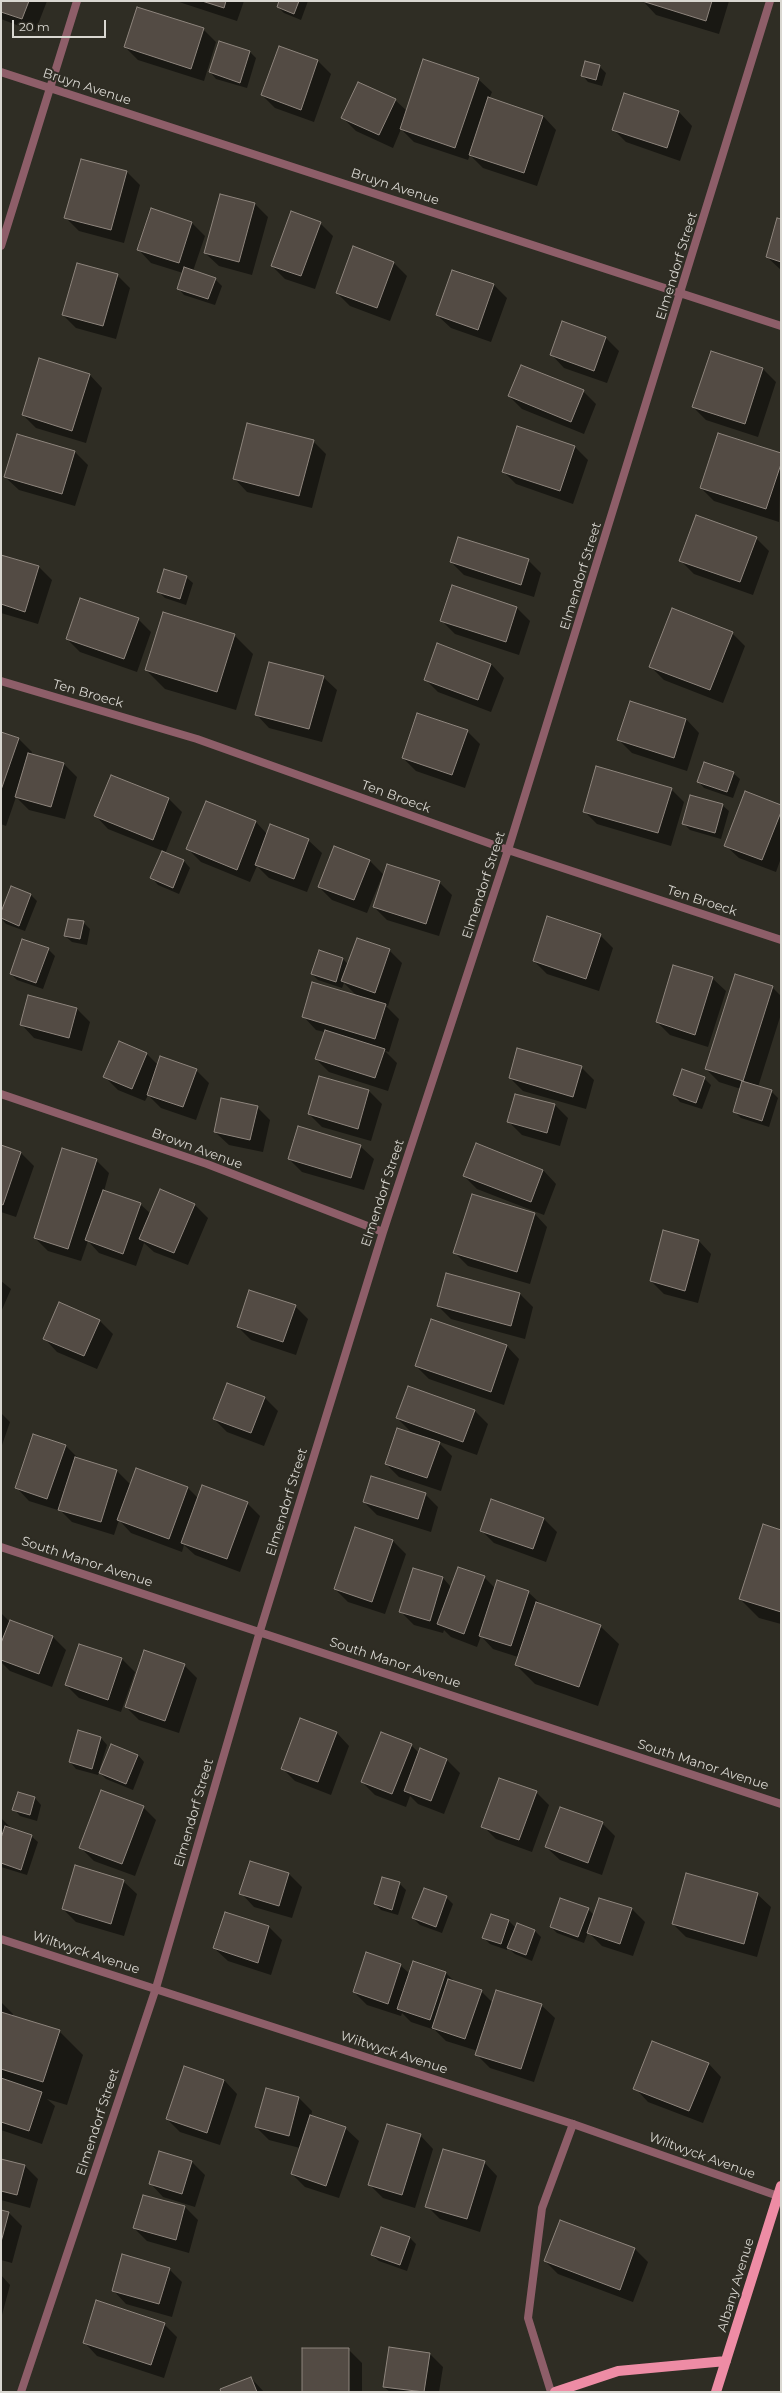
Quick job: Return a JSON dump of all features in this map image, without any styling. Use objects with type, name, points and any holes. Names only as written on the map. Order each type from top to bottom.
[{"type":"main road","name":"Albany Avenue","points":[[716,2392],[781,2186]]},
{"type":"main road","points":[[555,2392],[618,2371],[726,2361]]},
{"type":"street","points":[[1,246],[77,1]]},
{"type":"street","name":"Elmendorf Street","points":[[21,2392],[156,1988],[260,1631],[383,1232],[508,850],[770,1]]},
{"type":"street","name":"Bruyn Avenue","points":[[1,72],[781,326]]},
{"type":"street","name":"Ten Broeck","points":[[1,681],[197,739],[508,850],[781,940]]},
{"type":"street","name":"Brown Avenue","points":[[1,1094],[207,1164],[383,1232]]},
{"type":"street","name":"South Manor Avenue","points":[[1,1547],[260,1631],[781,1804]]},
{"type":"street","name":"Wiltwyck Avenue","points":[[1,1939],[573,2124],[778,2196]]},
{"type":"street","points":[[551,2392],[528,2318],[542,2208],[573,2124]]},
{"type":"building","points":[[1,1],[29,1],[22,19],[1,12]]},
{"type":"building","points":[[202,1],[226,1],[224,8]]},
{"type":"building","points":[[279,1],[299,1],[294,14],[277,7]]},
{"type":"building","points":[[642,1],[712,1],[706,21]]},
{"type":"building","points":[[137,7],[204,28],[191,69],[124,47]]},
{"type":"building","points":[[219,41],[250,51],[240,83],[209,72]]},
{"type":"building","points":[[279,46],[318,60],[301,110],[261,95]]},
{"type":"building","points":[[423,59],[479,78],[455,148],[400,129]]},
{"type":"building","points":[[585,61],[600,65],[596,80],[581,76]]},
{"type":"building","points":[[358,82],[396,99],[379,135],[341,118]]},
{"type":"building","points":[[624,93],[679,111],[667,148],[612,130]]},
{"type":"building","points":[[488,97],[543,116],[524,173],[469,155]]},
{"type":"building","points":[[81,159],[127,171],[111,230],[64,218]]},
{"type":"building","points":[[220,194],[255,203],[239,262],[204,253]]},
{"type":"building","points":[[151,208],[192,222],[179,263],[137,250]]},
{"type":"building","points":[[291,211],[321,222],[301,276],[271,266]]},
{"type":"building","points":[[777,218],[781,219],[781,262],[766,257]]},
{"type":"building","points":[[353,246],[394,262],[377,308],[336,293]]},
{"type":"building","points":[[77,263],[118,274],[103,326],[62,315]]},
{"type":"building","points":[[184,267],[216,278],[208,299],[177,289]]},
{"type":"building","points":[[452,270],[494,284],[478,330],[436,315]]},
{"type":"building","points":[[562,321],[606,337],[594,371],[550,355]]},
{"type":"building","points":[[711,351],[763,368],[745,424],[692,407]]},
{"type":"building","points":[[39,358],[90,374],[72,431],[22,415]]},
{"type":"building","points":[[521,365],[584,390],[571,422],[508,396]]},
{"type":"building","points":[[247,423],[314,440],[299,496],[233,479]]},
{"type":"building","points":[[517,426],[575,446],[560,491],[502,472]]},
{"type":"building","points":[[718,433],[781,453],[781,464],[766,509],[700,488]]},
{"type":"building","points":[[17,434],[75,451],[62,494],[4,477]]},
{"type":"building","points":[[696,515],[757,537],[740,582],[679,561]]},
{"type":"building","points":[[458,537],[529,559],[521,585],[450,562]]},
{"type":"building","points":[[1,555],[39,566],[25,612],[1,604]]},
{"type":"building","points":[[164,569],[187,576],[180,599],[157,592]]},
{"type":"building","points":[[452,585],[517,607],[506,642],[440,621]]},
{"type":"building","points":[[80,598],[139,618],[124,659],[66,639]]},
{"type":"building","points":[[672,608],[733,632],[710,690],[649,667]]},
{"type":"building","points":[[163,612],[235,634],[217,692],[145,670]]},
{"type":"building","points":[[437,643],[491,664],[478,700],[424,680]]},
{"type":"building","points":[[269,662],[324,676],[309,729],[255,715]]},
{"type":"building","points":[[630,701],[686,719],[674,758],[617,740]]},
{"type":"building","points":[[417,713],[468,730],[452,775],[402,758]]},
{"type":"building","points":[[1,732],[19,738],[1,790]]},
{"type":"building","points":[[28,753],[64,763],[51,807],[15,797]]},
{"type":"building","points":[[704,762],[734,772],[727,792],[697,782]]},
{"type":"building","points":[[596,766],[672,788],[658,833],[583,812]]},
{"type":"building","points":[[111,775],[169,798],[153,840],[94,816]]},
{"type":"building","points":[[745,791],[781,805],[781,812],[762,860],[724,846]]},
{"type":"building","points":[[690,795],[723,804],[715,833],[682,824]]},
{"type":"building","points":[[206,801],[256,821],[237,870],[186,849]]},
{"type":"building","points":[[270,824],[309,839],[294,879],[255,865]]},
{"type":"building","points":[[334,846],[370,860],[354,900],[318,887]]},
{"type":"building","points":[[162,851],[184,860],[173,888],[150,878]]},
{"type":"building","points":[[387,864],[440,881],[426,924],[373,907]]},
{"type":"building","points":[[11,886],[31,894],[19,926],[1,918],[1,912]]},
{"type":"building","points":[[547,916],[601,934],[586,979],[533,961]]},
{"type":"building","points":[[68,919],[84,921],[80,939],[64,936]]},
{"type":"building","points":[[357,938],[390,949],[375,993],[341,981]]},
{"type":"building","points":[[22,939],[49,948],[36,983],[10,974]]},
{"type":"building","points":[[319,950],[343,958],[336,982],[311,974]]},
{"type":"building","points":[[673,965],[713,977],[695,1035],[656,1022]]},
{"type":"building","points":[[735,974],[773,986],[743,1081],[705,1069]]},
{"type":"building","points":[[312,982],[386,1004],[375,1039],[302,1017]]},
{"type":"building","points":[[28,995],[77,1008],[69,1038],[20,1025]]},
{"type":"building","points":[[325,1030],[385,1049],[375,1078],[315,1059]]},
{"type":"building","points":[[119,1041],[147,1053],[132,1089],[103,1077]]},
{"type":"building","points":[[517,1048],[582,1066],[573,1097],[509,1078]]},
{"type":"building","points":[[160,1056],[197,1069],[183,1107],[147,1095]]},
{"type":"building","points":[[682,1069],[705,1077],[696,1103],[673,1095]]},
{"type":"building","points":[[319,1076],[369,1090],[358,1129],[308,1114]]},
{"type":"building","points":[[742,1081],[772,1090],[762,1121],[733,1112]]},
{"type":"building","points":[[515,1094],[555,1104],[547,1133],[507,1122]]},
{"type":"building","points":[[221,1098],[258,1106],[250,1140],[214,1132]]},
{"type":"building","points":[[298,1126],[361,1145],[351,1178],[288,1159]]},
{"type":"building","points":[[476,1143],[543,1170],[531,1202],[463,1176]]},
{"type":"building","points":[[1,1145],[21,1152],[3,1205],[1,1204]]},
{"type":"building","points":[[62,1148],[97,1159],[68,1249],[34,1238]]},
{"type":"building","points":[[160,1189],[195,1204],[174,1253],[139,1239]]},
{"type":"building","points":[[103,1190],[141,1203],[123,1254],[85,1240]]},
{"type":"building","points":[[472,1194],[535,1213],[517,1272],[453,1253]]},
{"type":"building","points":[[663,1230],[699,1240],[685,1291],[650,1281]]},
{"type":"building","points":[[446,1273],[520,1293],[511,1326],[437,1306]]},
{"type":"building","points":[[249,1290],[296,1305],[283,1342],[237,1327]]},
{"type":"building","points":[[59,1302],[100,1320],[84,1356],[43,1339]]},
{"type":"building","points":[[431,1319],[507,1345],[491,1392],[415,1366]]},
{"type":"building","points":[[227,1383],[265,1397],[251,1433],[213,1419]]},
{"type":"building","points":[[408,1386],[475,1410],[463,1442],[396,1418]]},
{"type":"building","points":[[397,1428],[440,1442],[427,1478],[385,1464]]},
{"type":"building","points":[[33,1434],[66,1445],[47,1499],[15,1488]]},
{"type":"building","points":[[75,1457],[117,1470],[101,1522],[58,1510]]},
{"type":"building","points":[[136,1468],[188,1487],[169,1539],[117,1520]]},
{"type":"building","points":[[371,1476],[426,1493],[418,1519],[363,1502]]},
{"type":"building","points":[[202,1485],[248,1502],[227,1559],[181,1543]]},
{"type":"building","points":[[491,1499],[544,1518],[533,1549],[480,1531]]},
{"type":"building","points":[[763,1524],[781,1530],[781,1612],[739,1599]]},
{"type":"building","points":[[355,1527],[393,1540],[372,1602],[334,1589]]},
{"type":"building","points":[[458,1567],[485,1576],[464,1634],[437,1624]]},
{"type":"building","points":[[413,1568],[443,1577],[430,1621],[399,1612]]},
{"type":"building","points":[[497,1580],[529,1591],[511,1646],[479,1636]]},
{"type":"building","points":[[536,1602],[601,1625],[579,1687],[515,1665]]},
{"type":"building","points":[[10,1620],[53,1636],[39,1674],[1,1660],[1,1643]]},
{"type":"building","points":[[79,1644],[122,1658],[108,1700],[65,1685]]},
{"type":"building","points":[[144,1650],[185,1664],[165,1721],[125,1707]]},
{"type":"building","points":[[300,1718],[337,1732],[318,1782],[281,1769]]},
{"type":"building","points":[[78,1730],[101,1737],[92,1769],[69,1762]]},
{"type":"building","points":[[381,1732],[412,1744],[392,1794],[361,1782]]},
{"type":"building","points":[[111,1744],[138,1755],[126,1784],[99,1773]]},
{"type":"building","points":[[420,1748],[447,1759],[431,1801],[404,1791]]},
{"type":"building","points":[[499,1778],[537,1791],[519,1840],[481,1827]]},
{"type":"building","points":[[101,1790],[144,1806],[122,1864],[79,1848]]},
{"type":"building","points":[[18,1792],[35,1797],[30,1815],[12,1810]]},
{"type":"building","points":[[560,1807],[603,1822],[588,1863],[545,1847]]},
{"type":"building","points":[[5,1826],[32,1835],[21,1870],[1,1863],[1,1838]]},
{"type":"building","points":[[250,1861],[289,1873],[279,1906],[239,1894]]},
{"type":"building","points":[[75,1865],[124,1880],[111,1924],[62,1909]]},
{"type":"building","points":[[686,1873],[758,1893],[744,1944],[672,1924]]},
{"type":"building","points":[[382,1877],[400,1882],[392,1910],[374,1904]]},
{"type":"building","points":[[424,1888],[447,1896],[436,1927],[412,1918]]},
{"type":"building","points":[[560,1898],[589,1908],[578,1937],[550,1927]]},
{"type":"building","points":[[599,1898],[632,1908],[620,1944],[587,1933]]},
{"type":"building","points":[[225,1912],[269,1926],[258,1963],[213,1948]]},
{"type":"building","points":[[491,1914],[509,1920],[501,1944],[482,1938]]},
{"type":"building","points":[[517,1923],[535,1930],[526,1955],[507,1948]]},
{"type":"building","points":[[366,1952],[401,1964],[388,2004],[353,1992]]},
{"type":"building","points":[[413,1961],[446,1972],[430,2020],[397,2009]]},
{"type":"building","points":[[448,1979],[482,1990],[465,2039],[432,2028]]},
{"type":"building","points":[[496,1990],[542,2004],[521,2069],[475,2055]]},
{"type":"building","points":[[1,2012],[60,2030],[43,2082],[1,2069]]},
{"type":"building","points":[[652,2041],[709,2063],[689,2111],[633,2089]]},
{"type":"building","points":[[184,2066],[224,2080],[207,2133],[166,2119]]},
{"type":"building","points":[[1,2078],[42,2092],[29,2131],[1,2122]]},
{"type":"building","points":[[266,2088],[299,2097],[289,2136],[255,2127]]},
{"type":"building","points":[[310,2115],[346,2127],[326,2186],[291,2174]]},
{"type":"building","points":[[387,2124],[421,2134],[402,2195],[368,2185]]},
{"type":"building","points":[[443,2149],[485,2161],[467,2219],[425,2207]]},
{"type":"building","points":[[159,2151],[192,2161],[182,2194],[149,2184]]},
{"type":"building","points":[[1,2159],[25,2165],[17,2195],[1,2191]]},
{"type":"building","points":[[143,2195],[185,2206],[176,2240],[133,2228]]},
{"type":"building","points":[[1,2210],[9,2212],[1,2242]]},
{"type":"building","points":[[560,2220],[635,2248],[620,2290],[544,2261]]},
{"type":"building","points":[[381,2227],[410,2237],[400,2265],[371,2255]]},
{"type":"building","points":[[122,2254],[170,2268],[159,2304],[112,2291]]},
{"type":"building","points":[[96,2300],[165,2323],[151,2365],[83,2343]]},
{"type":"building","points":[[389,2347],[430,2353],[424,2392],[383,2387]]},
{"type":"building","points":[[302,2348],[349,2348],[349,2392],[302,2392]]},
{"type":"building","points":[[251,2377],[257,2392],[221,2392],[220,2389]]}]
